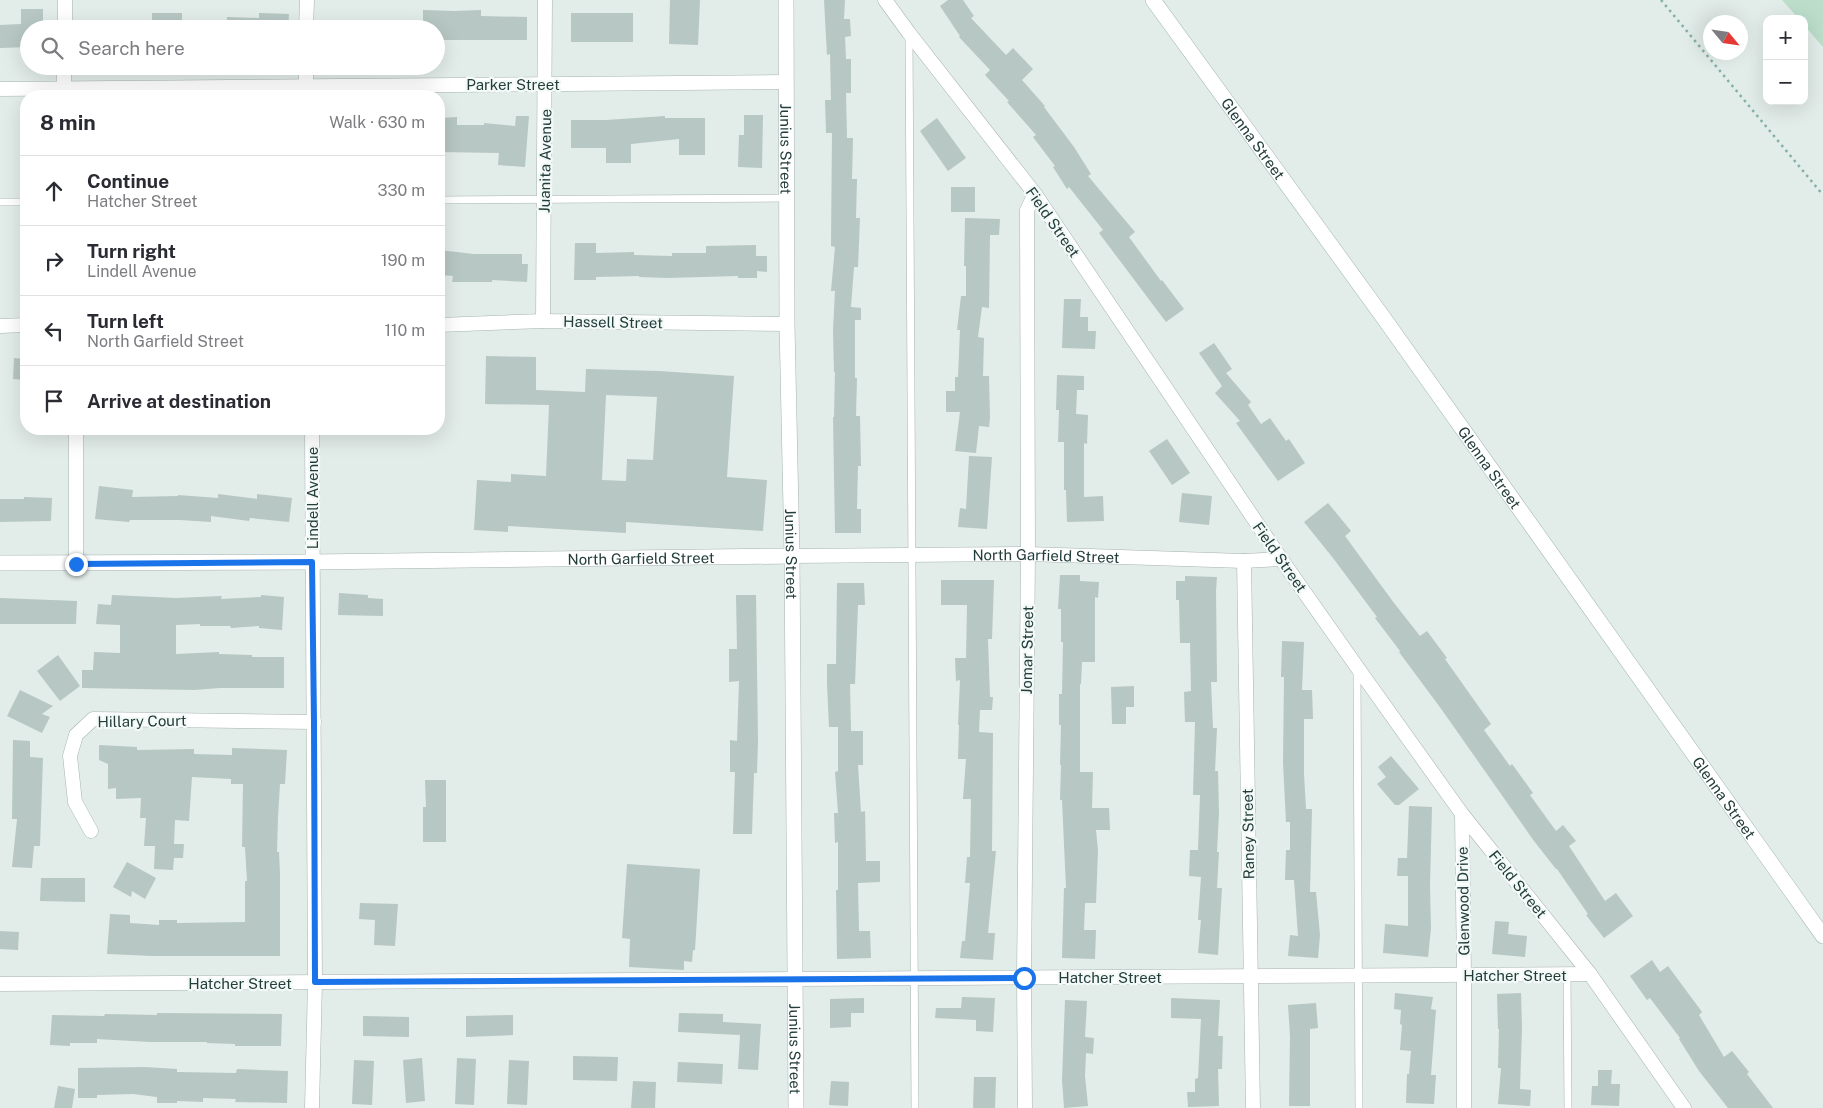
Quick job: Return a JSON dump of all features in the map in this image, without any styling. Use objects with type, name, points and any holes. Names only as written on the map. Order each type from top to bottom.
[{"type":"street","points":[[65,0],[65,20]]},
{"type":"street","points":[[306,20],[307,0]]},
{"type":"street","name":"Juanita Avenue","points":[[543,321],[546,84],[545,0]]},
{"type":"street","name":"Junius Street","points":[[786,0],[787,324],[792,556],[796,1108]]},
{"type":"street","name":"Field Street","points":[[885,0],[1035,194],[1281,560],[1462,814],[1590,974],[1682,1106]]},
{"type":"street","name":"Glenna Street","points":[[1153,0],[1389,325],[1823,936]]},
{"type":"street","points":[[64,75],[64,90]]},
{"type":"street","points":[[306,75],[306,90]]},
{"type":"street","name":"Parker Street","points":[[340,90],[546,84],[786,82]]},
{"type":"street","name":"Parker Street","points":[[0,89],[20,90]]},
{"type":"street","name":"Jomar Street","points":[[1025,1108],[1028,210],[1035,194]]},
{"type":"street","name":"Hassell Street","points":[[445,325],[543,321],[787,324]]},
{"type":"street","points":[[0,326],[20,325]]},
{"type":"street","points":[[76,435],[76,564]]},
{"type":"street","name":"Lindell Avenue","points":[[312,435],[315,982],[312,1108]]},
{"type":"street","name":"North Garfield Street","points":[[0,563],[312,562],[1028,554],[1281,560]]},
{"type":"street","name":"Raney Street","points":[[1244,560],[1253,1108]]},
{"type":"street","name":"Hillary Court","points":[[91,830],[75,802],[70,756],[76,735],[94,719],[314,722]]},
{"type":"street","name":"Glenwood Drive","points":[[1462,814],[1464,1108]]},
{"type":"street","name":"Hatcher Street","points":[[0,984],[1590,974]]},
{"type":"lane","points":[[909,33],[914,1108]]},
{"type":"lane","points":[[445,200],[786,198]]},
{"type":"lane","points":[[0,202],[20,202]]},
{"type":"lane","points":[[1357,667],[1359,1108]]},
{"type":"lane","points":[[1567,974],[1568,1108]]},
{"type":"path","points":[[1661,0],[1823,195]]},
{"type":"green space","points":[[1782,0],[1823,0],[1823,47],[1808,30],[1808,15],[1795,15]]},
{"type":"building","points":[[670,0],[700,0],[698,45],[669,44]]},
{"type":"building","points":[[824,0],[845,0],[844,19],[850,19],[851,36],[845,37],[846,59],[851,59],[851,93],[846,93],[847,138],[853,138],[852,179],[857,179],[856,218],[860,218],[858,267],[854,267],[851,307],[861,308],[861,320],[855,320],[855,378],[857,378],[856,416],[860,416],[861,466],[858,466],[857,509],[861,509],[861,533],[835,533],[833,417],[835,372],[833,330],[835,291],[831,291],[835,247],[831,246],[832,133],[826,133],[825,100],[831,100],[830,54],[827,55]]},
{"type":"building","points":[[948,0],[963,0],[974,16],[971,18],[1006,55],[1013,48],[1033,69],[1022,80],[1045,106],[1074,147],[1091,174],[1088,176],[1135,232],[1129,237],[1184,309],[1166,322],[1099,233],[1103,230],[1069,187],[1067,189],[1053,167],[1055,166],[1033,137],[1036,135],[985,75],[990,70],[959,37],[940,6]]},
{"type":"building","points":[[21,9],[43,9],[43,20],[21,20]]},
{"type":"building","points":[[423,10],[481,10],[481,16],[527,17],[527,40],[445,40],[445,20],[423,20]]},
{"type":"building","points":[[152,13],[182,13],[182,20],[152,20]]},
{"type":"building","points":[[259,13],[289,14],[289,20],[227,20],[227,17],[259,18]]},
{"type":"building","points":[[571,13],[633,13],[633,42],[571,42]]},
{"type":"building","points":[[20,24],[20,47],[0,48],[0,25]]},
{"type":"building","points":[[744,115],[763,115],[762,168],[738,167],[739,135],[744,135]]},
{"type":"building","points":[[516,116],[529,116],[525,167],[498,165],[499,153],[445,152],[445,118],[457,117],[457,125],[484,125],[484,123],[515,126]]},
{"type":"building","points":[[665,116],[665,118],[705,118],[705,155],[679,155],[679,139],[631,144],[631,163],[606,163],[606,148],[571,148],[571,120]]},
{"type":"building","points":[[937,118],[966,158],[948,171],[920,131]]},
{"type":"building","points":[[951,187],[975,187],[975,212],[951,212]]},
{"type":"building","points":[[965,218],[1000,219],[999,235],[990,235],[989,308],[982,307],[978,337],[984,338],[983,376],[989,376],[990,418],[989,427],[979,426],[976,453],[955,451],[960,412],[946,412],[946,391],[955,391],[955,377],[958,377],[960,330],[957,330],[961,296],[966,296],[966,266],[964,266]]},
{"type":"building","points":[[575,243],[596,243],[596,253],[634,252],[634,255],[672,256],[672,253],[706,253],[706,246],[756,245],[756,256],[767,256],[767,272],[757,271],[757,278],[738,278],[738,276],[667,278],[639,276],[596,277],[596,280],[574,280]]},
{"type":"building","points":[[445,251],[474,254],[522,254],[522,264],[528,264],[527,282],[492,280],[492,282],[452,282],[453,276],[445,275]]},
{"type":"building","points":[[1064,299],[1081,299],[1080,317],[1088,317],[1088,331],[1096,331],[1095,349],[1062,348]]},
{"type":"building","points":[[1214,343],[1232,369],[1226,373],[1251,402],[1248,405],[1261,424],[1270,418],[1286,441],[1289,439],[1305,463],[1278,481],[1236,423],[1240,421],[1215,393],[1222,386],[1199,353]]},
{"type":"building","points":[[486,356],[536,357],[536,390],[585,392],[586,369],[734,376],[727,477],[767,480],[763,531],[626,522],[626,533],[508,526],[508,532],[474,530],[477,480],[511,482],[511,474],[546,476],[549,405],[485,404]],"holes":[[[606,395],[657,397],[653,460],[627,459],[626,481],[602,480]]]},
{"type":"building","points":[[14,358],[20,358],[20,380],[13,379]]},
{"type":"building","points":[[1057,375],[1084,376],[1084,390],[1077,390],[1076,414],[1088,415],[1087,444],[1084,443],[1084,497],[1103,496],[1104,521],[1067,522],[1066,490],[1064,490],[1064,442],[1058,442],[1059,410],[1056,410]]},
{"type":"building","points":[[1167,439],[1190,473],[1172,485],[1149,451]]},
{"type":"building","points":[[969,456],[992,457],[987,529],[958,527],[960,508],[966,509]]},
{"type":"building","points":[[99,486],[133,490],[132,497],[178,495],[218,498],[218,494],[257,499],[257,494],[292,498],[289,522],[250,518],[249,521],[211,516],[211,522],[130,520],[129,522],[95,519]]},
{"type":"building","points":[[1182,493],[1212,496],[1209,525],[1179,522]]},
{"type":"building","points":[[24,497],[52,498],[51,521],[0,522],[0,499],[24,499]]},
{"type":"building","points":[[1328,503],[1351,531],[1345,536],[1394,603],[1420,636],[1427,631],[1447,658],[1445,659],[1491,724],[1484,730],[1510,766],[1512,764],[1533,793],[1530,795],[1556,831],[1563,825],[1576,841],[1569,846],[1605,901],[1616,893],[1633,916],[1604,938],[1586,915],[1588,914],[1557,869],[1534,841],[1399,652],[1375,618],[1377,617],[1304,522]]},
{"type":"building","points":[[1060,575],[1080,575],[1080,581],[1099,582],[1098,598],[1095,597],[1095,662],[1082,662],[1080,684],[1080,772],[1093,772],[1092,808],[1109,808],[1110,830],[1096,830],[1098,850],[1096,903],[1085,903],[1084,930],[1096,930],[1095,959],[1062,958],[1064,888],[1066,888],[1062,800],[1060,800],[1061,725],[1059,725],[1059,694],[1062,694],[1063,642],[1061,642],[1061,609],[1058,609]]},
{"type":"building","points":[[1185,576],[1217,577],[1217,682],[1211,682],[1213,728],[1217,728],[1215,771],[1218,771],[1219,813],[1217,852],[1219,852],[1217,888],[1222,888],[1218,955],[1198,953],[1201,920],[1198,920],[1201,877],[1189,876],[1190,850],[1198,850],[1200,795],[1193,795],[1195,722],[1185,722],[1184,692],[1191,691],[1190,643],[1180,643],[1179,600],[1176,600],[1176,581],[1185,581]]},
{"type":"building","points":[[941,580],[994,580],[992,639],[988,639],[990,697],[993,697],[992,710],[980,710],[979,732],[993,733],[992,851],[996,851],[988,933],[995,933],[993,960],[960,958],[962,941],[965,941],[970,883],[965,883],[967,857],[970,857],[971,799],[963,799],[966,759],[958,759],[960,680],[956,681],[955,658],[966,658],[967,605],[941,605]]},
{"type":"building","points":[[837,583],[864,583],[865,605],[858,605],[855,684],[850,684],[851,731],[863,731],[863,765],[858,765],[861,812],[865,811],[866,861],[880,861],[880,882],[858,883],[859,931],[870,931],[871,958],[837,959],[836,890],[838,890],[838,842],[835,843],[834,813],[838,813],[835,772],[838,771],[838,727],[829,727],[827,664],[836,664]]},
{"type":"building","points":[[339,593],[368,595],[368,598],[383,599],[383,616],[338,615]]},
{"type":"building","points":[[112,595],[176,598],[222,596],[221,599],[261,597],[261,595],[284,597],[282,630],[259,628],[259,626],[231,628],[230,626],[200,626],[200,624],[176,625],[176,654],[219,652],[219,654],[252,655],[252,657],[284,657],[284,688],[194,690],[82,688],[82,670],[93,670],[94,652],[120,653],[120,625],[96,624],[98,604],[111,605]]},
{"type":"building","points":[[736,595],[756,595],[758,741],[757,773],[754,773],[752,834],[733,834],[735,772],[730,772],[730,740],[737,741],[739,681],[729,682],[729,649],[737,649]]},
{"type":"building","points":[[0,598],[77,601],[76,624],[0,624]]},
{"type":"building","points":[[1282,641],[1304,642],[1302,690],[1312,690],[1313,719],[1304,719],[1304,774],[1306,809],[1312,809],[1310,892],[1316,892],[1320,935],[1318,958],[1288,956],[1290,935],[1298,936],[1294,880],[1285,880],[1286,850],[1290,850],[1290,822],[1286,822],[1283,763],[1284,677],[1281,677]]},
{"type":"building","points":[[58,655],[80,686],[60,701],[37,671]]},
{"type":"building","points":[[1134,686],[1134,707],[1126,707],[1126,724],[1112,724],[1111,687]]},
{"type":"building","points":[[20,690],[53,706],[42,714],[50,717],[42,733],[7,716]]},
{"type":"building","points":[[13,740],[30,741],[30,757],[43,758],[40,846],[34,846],[32,868],[12,867],[17,819],[12,819]]},
{"type":"building","points":[[99,745],[137,747],[137,750],[194,749],[194,754],[232,755],[232,748],[287,750],[285,784],[280,784],[278,817],[277,852],[279,852],[280,874],[280,956],[107,954],[110,914],[130,915],[130,923],[159,925],[159,920],[177,920],[177,923],[245,922],[245,881],[247,881],[245,847],[242,847],[243,784],[231,784],[231,779],[192,777],[189,821],[175,820],[174,844],[184,844],[183,858],[174,858],[173,870],[154,869],[155,846],[144,846],[146,818],[140,818],[141,798],[116,799],[116,788],[108,789],[108,764],[99,760]]},
{"type":"building","points":[[1391,756],[1419,789],[1399,805],[1395,805],[1377,784],[1386,777],[1378,767]]},
{"type":"building","points":[[425,780],[446,780],[446,842],[423,842],[423,807],[426,807]]},
{"type":"building","points":[[1409,806],[1432,807],[1431,928],[1428,957],[1383,953],[1385,924],[1408,926],[1408,876],[1397,876],[1398,858],[1407,858]]},
{"type":"building","points":[[127,862],[156,878],[145,899],[132,891],[131,897],[113,887]]},
{"type":"building","points":[[627,864],[700,869],[695,950],[693,950],[692,962],[684,961],[684,970],[629,967],[630,939],[622,938]]},
{"type":"building","points":[[41,878],[85,878],[85,902],[40,901]]},
{"type":"building","points":[[360,903],[398,904],[395,946],[374,945],[375,920],[359,919]]},
{"type":"building","points":[[1495,921],[1509,922],[1508,934],[1527,936],[1525,957],[1492,954]]},
{"type":"building","points":[[0,931],[19,932],[18,950],[0,949]]},
{"type":"building","points":[[1652,960],[1660,972],[1668,966],[1702,1012],[1699,1015],[1724,1057],[1732,1051],[1749,1072],[1747,1074],[1773,1108],[1728,1108],[1699,1071],[1680,1038],[1650,998],[1647,1000],[1630,976]]},
{"type":"building","points":[[1395,993],[1433,997],[1431,1009],[1436,1010],[1431,1075],[1436,1075],[1434,1104],[1406,1103],[1407,1074],[1409,1074],[1411,1051],[1400,1050],[1401,1010],[1394,1009]]},
{"type":"building","points":[[1521,993],[1520,1089],[1531,1090],[1530,1106],[1498,1104],[1501,1068],[1498,1068],[1499,1029],[1497,994]]},
{"type":"building","points":[[962,997],[995,998],[993,1032],[976,1031],[976,1020],[935,1018],[936,1008],[961,1008]]},
{"type":"building","points":[[864,998],[864,1013],[851,1013],[851,1027],[830,1028],[830,999]]},
{"type":"building","points":[[1171,998],[1220,1000],[1218,1036],[1223,1036],[1222,1069],[1218,1069],[1219,1106],[1188,1107],[1187,1092],[1195,1092],[1195,1079],[1198,1078],[1201,1019],[1171,1018]]},
{"type":"building","points":[[1065,1000],[1087,1001],[1085,1037],[1094,1038],[1093,1054],[1086,1053],[1085,1076],[1088,1106],[1064,1108],[1062,1080]]},
{"type":"building","points":[[1316,1003],[1318,1028],[1310,1029],[1310,1106],[1289,1106],[1290,1036],[1288,1005]]},
{"type":"building","points":[[157,1013],[282,1014],[281,1046],[235,1046],[235,1044],[207,1042],[150,1042],[97,1039],[97,1043],[70,1043],[70,1046],[50,1045],[52,1015],[157,1015]]},
{"type":"building","points":[[679,1013],[723,1014],[723,1022],[761,1024],[758,1070],[738,1069],[740,1035],[678,1032]]},
{"type":"building","points":[[513,1015],[513,1035],[466,1037],[466,1016]]},
{"type":"building","points":[[363,1016],[409,1017],[409,1037],[363,1036]]},
{"type":"building","points":[[573,1056],[618,1057],[617,1081],[573,1080]]},
{"type":"building","points":[[422,1058],[425,1101],[406,1103],[403,1060]]},
{"type":"building","points":[[457,1058],[476,1059],[474,1105],[455,1104]]},
{"type":"building","points":[[354,1060],[374,1061],[372,1105],[352,1104]]},
{"type":"building","points":[[509,1060],[529,1061],[527,1105],[507,1104]]},
{"type":"building","points":[[678,1062],[723,1064],[722,1084],[677,1082]]},
{"type":"building","points":[[145,1067],[177,1069],[177,1072],[236,1073],[237,1069],[288,1071],[287,1103],[235,1102],[236,1099],[203,1098],[203,1102],[177,1101],[177,1103],[157,1103],[157,1097],[133,1094],[97,1095],[97,1098],[78,1098],[78,1068]]},
{"type":"building","points":[[1598,1070],[1612,1070],[1611,1084],[1620,1084],[1619,1106],[1591,1105],[1592,1086],[1598,1086]]},
{"type":"building","points":[[974,1077],[996,1077],[995,1108],[973,1108]]},
{"type":"building","points":[[633,1081],[656,1082],[655,1108],[631,1108]]},
{"type":"building","points":[[831,1081],[849,1082],[848,1106],[829,1105]]},
{"type":"building","points":[[58,1086],[75,1089],[72,1108],[54,1108]]},
{"type":"route","points":[[76,564],[312,562],[315,982],[1024,978]]}]
